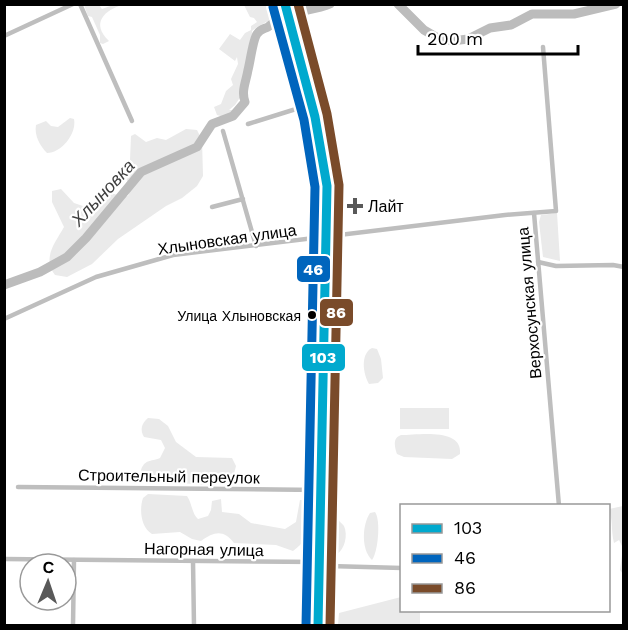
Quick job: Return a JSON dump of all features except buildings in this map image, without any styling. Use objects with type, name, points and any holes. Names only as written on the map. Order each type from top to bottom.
[{"type":"main road","points":[[285,4],[312,104],[324,154],[326,173],[327,237],[318,626]]},
{"type":"street","points":[[4,36],[73,4]]},
{"type":"street","points":[[80,4],[132,121]]},
{"type":"street","name":"Верхосунская улица","points":[[543,47],[556,212],[534,213],[559,504]]},
{"type":"street","points":[[248,124],[312,104]]},
{"type":"street","points":[[223,131],[256,246]]},
{"type":"street","points":[[212,207],[243,199]]},
{"type":"street","name":"Хлыновская улица","points":[[4,319],[109,272],[173,255],[534,213]]},
{"type":"street","points":[[538,262],[556,266],[613,265],[624,267]]},
{"type":"street","name":"Строительный переулок","points":[[18,487],[320,490]]},
{"type":"street","name":"Нагорная улица","points":[[78,560],[319,562],[329,566],[400,568]]},
{"type":"street","points":[[193,561],[194,626]]},
{"type":"shaded area","points":[[84,5],[99,5],[102,9],[122,5],[105,14],[100,23],[103,34],[109,41],[100,43],[100,35]]},
{"type":"shaded area","points":[[244,5],[277,5],[280,12],[252,31],[251,56],[242,84],[243,93],[229,110],[234,110],[236,113],[231,119],[217,115],[214,107],[221,104],[226,91],[233,85],[231,79],[238,64],[237,57],[235,61],[219,49],[230,34],[240,40],[257,22],[250,17]]},
{"type":"shaded area","points":[[70,118],[74,119],[74,125],[67,142],[58,150],[47,153],[38,140],[36,125],[46,121],[51,126],[58,127]]},
{"type":"shaded area","points":[[186,129],[197,130],[202,140],[203,176],[197,186],[118,239],[92,264],[67,277],[55,275],[50,263],[51,251],[64,227],[52,202],[52,191],[61,189],[74,203],[92,209],[107,191],[122,197],[128,196],[131,188],[123,173],[130,160],[131,136],[135,134],[146,142],[157,138],[166,140]]},
{"type":"shaded area","points":[[557,213],[560,261],[543,257],[539,222],[541,215]]},
{"type":"shaded area","points":[[372,348],[377,349],[381,359],[383,378],[378,383],[369,384],[365,375],[364,359]]},
{"type":"shaded area","points":[[400,408],[449,408],[449,429],[400,429]]},
{"type":"shaded area","points":[[148,418],[159,419],[168,426],[176,442],[196,457],[232,458],[236,466],[232,481],[208,485],[151,481],[144,478],[141,470],[144,464],[160,458],[165,448],[161,440],[144,437],[142,427]]},
{"type":"shaded area","points":[[438,434],[447,436],[459,445],[460,454],[452,459],[404,457],[397,454],[395,446],[396,438],[401,435]]},
{"type":"shaded area","points":[[148,494],[187,496],[198,519],[208,516],[212,501],[221,499],[222,512],[239,514],[251,523],[285,529],[296,522],[300,500],[302,500],[308,513],[309,527],[304,540],[293,551],[276,545],[234,543],[218,533],[201,541],[180,532],[152,534],[145,527],[141,513],[143,498]]},
{"type":"shaded area","points":[[624,506],[623,574],[620,570],[623,548],[619,540],[614,543],[610,509]]},
{"type":"shaded area","points":[[335,508],[337,518],[344,526],[346,533],[344,545],[337,554],[331,545],[329,534],[330,511]]},
{"type":"shaded area","points":[[375,512],[378,536],[372,560],[364,544],[364,531],[367,518],[370,513]]},
{"type":"shaded area","points":[[400,597],[400,612],[420,612],[420,625],[338,625],[339,613]]},
{"type":"waterway","name":"Хлыновка","points":[[4,285],[40,272],[67,257],[86,238],[141,172],[197,147],[212,124],[233,116],[245,102],[244,86],[254,41],[259,31],[286,15],[330,4]]},
{"type":"waterway","name":"Хлыновка","points":[[398,4],[424,30],[436,37],[452,41],[468,39],[490,28],[511,25],[532,14],[574,14],[616,4]]},
{"type":"transit line","name":"103","points":[[285,4],[315,117],[327,186],[318,626]]},
{"type":"transit line","name":"86","points":[[298,4],[327,114],[339,185],[330,626]]},
{"type":"transit line","name":"46","points":[[273,7],[304,120],[315,187],[306,626]]},
{"type":"place","name":"Лайт","points":[[355,206]]},
{"type":"place","name":"Улица Хлыновская","points":[[312,315]]}]
